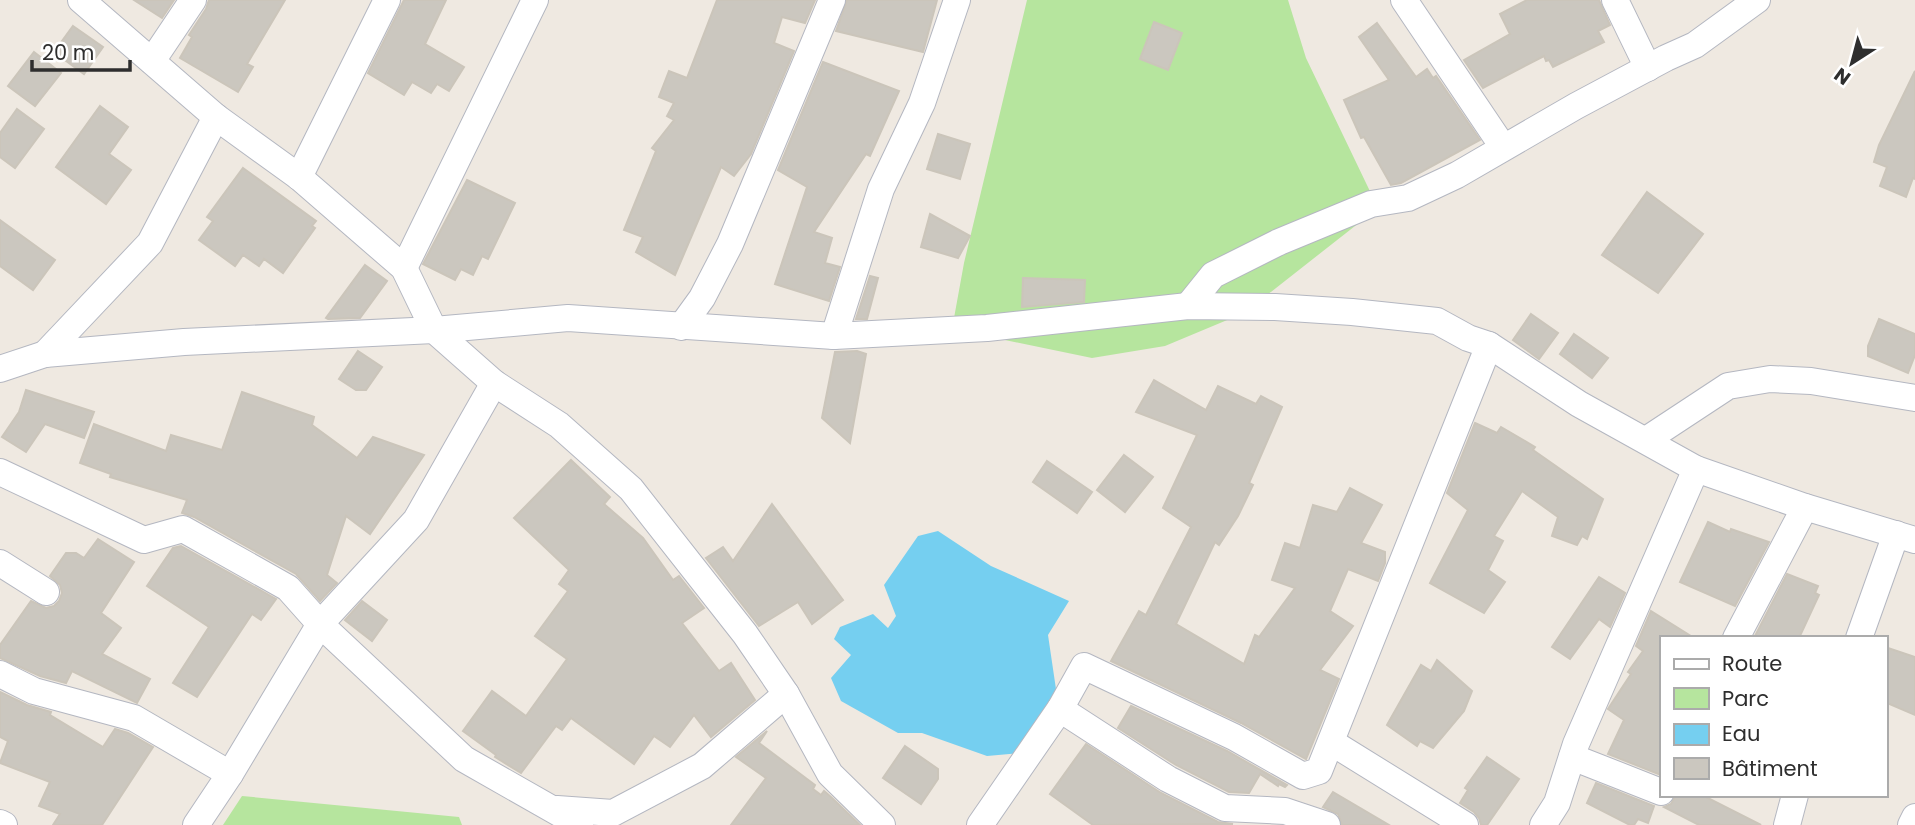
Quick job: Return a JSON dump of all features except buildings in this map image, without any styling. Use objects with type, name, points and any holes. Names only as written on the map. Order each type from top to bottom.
[{"type":"street","points":[[81,0],[216,117],[299,177],[404,268],[434,330],[494,383],[559,425],[631,489],[745,634],[786,694],[830,775],[882,825]]},
{"type":"street","points":[[152,61],[193,0]]},
{"type":"street","points":[[299,177],[387,0]]},
{"type":"street","points":[[404,268],[535,0]]},
{"type":"street","points":[[681,327],[702,298],[730,244],[832,0]]},
{"type":"street","points":[[834,336],[881,189],[922,103],[957,0]]},
{"type":"street","points":[[1404,0],[1503,147]]},
{"type":"street","points":[[1615,0],[1648,68]]},
{"type":"street","points":[[1188,306],[1213,275],[1279,242],[1371,204],[1408,198],[1457,175],[1503,147],[1695,45],[1756,0]]},
{"type":"street","points":[[45,354],[150,243],[216,117]]},
{"type":"street","points":[[0,369],[45,354],[184,342],[434,330],[568,318],[834,336],[987,328],[1188,306],[1275,307],[1437,321],[1468,338],[1489,345],[1579,404],[1696,469],[1906,537],[1860,636]]},
{"type":"street","points":[[1284,811],[1303,776],[1319,771],[1489,345]]},
{"type":"street","points":[[1646,440],[1728,386],[1769,379],[1811,382],[1915,398]]},
{"type":"street","points":[[196,825],[230,775],[320,624],[416,520],[494,383]]},
{"type":"street","points":[[1543,825],[1557,803],[1572,757],[1696,469]]},
{"type":"street","points":[[0,472],[144,540],[183,529],[288,588],[320,624],[464,758],[580,825]]},
{"type":"street","points":[[1738,636],[1805,506]]},
{"type":"street","points":[[0,563],[46,592]]},
{"type":"street","points":[[980,825],[1060,709],[1084,666],[1234,737],[1303,776]]},
{"type":"street","points":[[0,674],[34,691],[134,718],[230,775]]},
{"type":"street","points":[[551,808],[613,813],[702,766],[786,694]]},
{"type":"street","points":[[1060,709],[1168,779],[1225,808],[1284,811],[1327,825]]},
{"type":"street","points":[[1331,742],[1464,825]]},
{"type":"street","points":[[1572,757],[1660,792]]},
{"type":"street","points":[[1787,825],[1794,797]]},
{"type":"street","points":[[1911,825],[1915,817]]},
{"type":"green space","points":[[1027,0],[1288,0],[1306,58],[1378,208],[1244,313],[1165,346],[1092,358],[952,329],[964,263]]},
{"type":"green space","points":[[242,796],[459,817],[462,825],[223,825]]},
{"type":"water","points":[[938,531],[991,566],[1069,601],[1048,635],[1057,696],[1022,753],[987,756],[922,733],[898,733],[841,701],[831,678],[851,655],[834,639],[840,627],[873,614],[888,628],[896,616],[884,585],[918,536]]}]
